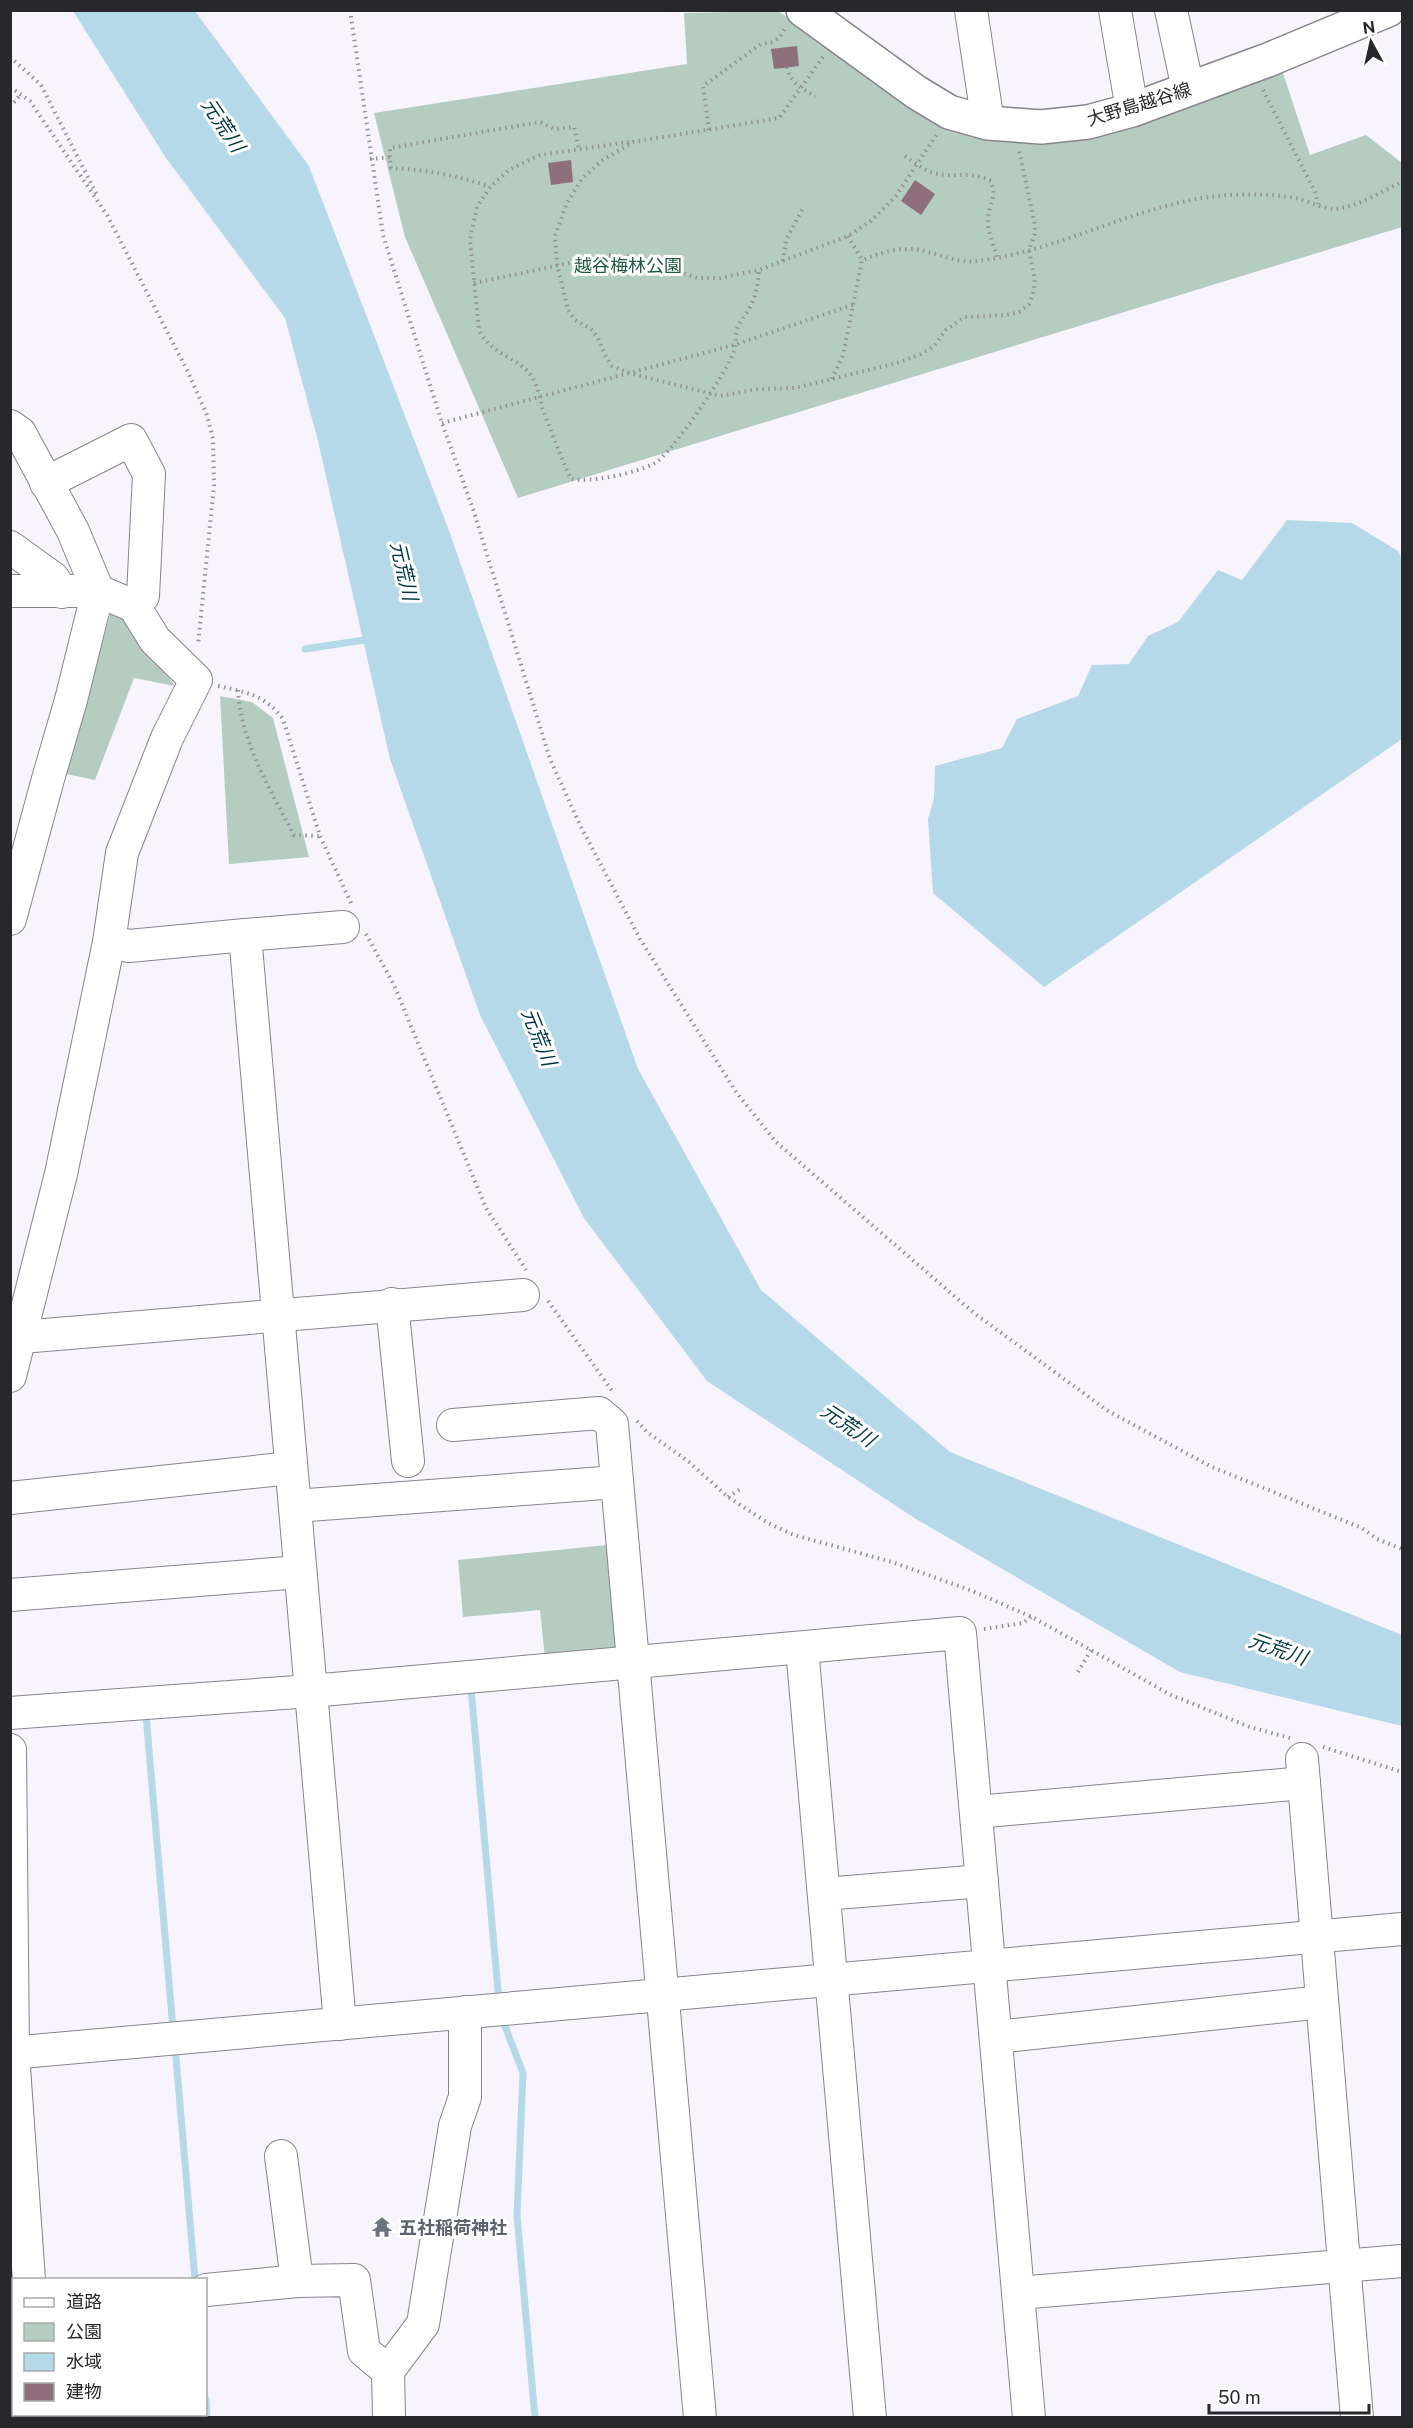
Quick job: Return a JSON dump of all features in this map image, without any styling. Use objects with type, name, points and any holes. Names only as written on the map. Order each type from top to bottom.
[{"type":"main road","name":"大野島越谷線","points":[[794,19],[949,112],[988,123],[1041,126],[1088,122],[1132,110],[1277,56],[1388,10]]},
{"type":"street","points":[[971,10],[988,123]]},
{"type":"street","points":[[1115,10],[1132,110]]},
{"type":"street","points":[[1171,10],[1188,89]]},
{"type":"street","points":[[10,426],[20,433],[72,531],[98,591],[71,700],[10,919]]},
{"type":"street","points":[[46,483],[131,440],[149,474],[143,596],[134,606]]},
{"type":"street","points":[[10,547],[53,578],[62,592]]},
{"type":"street","points":[[10,591],[98,591],[134,606],[155,640],[195,680],[167,738],[122,853],[109,942],[61,1174],[10,1376]]},
{"type":"street","points":[[109,942],[129,946],[245,935],[353,921]]},
{"type":"street","points":[[245,935],[340,2024]]},
{"type":"street","points":[[21,1337],[392,1305],[532,1288]]},
{"type":"street","points":[[392,1305],[408,1461]]},
{"type":"street","points":[[453,1425],[599,1413],[612,1424],[700,2418]]},
{"type":"street","points":[[10,1498],[291,1468]]},
{"type":"street","points":[[295,1506],[617,1482]]},
{"type":"street","points":[[10,1595],[300,1572]]},
{"type":"street","points":[[10,1713],[311,1691],[960,1634],[1029,2418]]},
{"type":"street","points":[[802,1648],[870,2418]]},
{"type":"street","points":[[10,1750],[12,2053],[29,2278]]},
{"type":"street","points":[[976,1812],[1304,1756],[1357,2418]]},
{"type":"street","points":[[824,1894],[982,1881]]},
{"type":"street","points":[[12,2053],[1402,1929]]},
{"type":"street","points":[[996,2037],[1322,2002]]},
{"type":"street","points":[[389,2418],[388,2371],[423,2324],[455,2126],[488,2010]]},
{"type":"street","points":[[281,2156],[297,2281]]},
{"type":"street","points":[[1018,2293],[1402,2261]]},
{"type":"street","points":[[207,2290],[297,2281],[354,2280],[364,2351],[388,2371]]},
{"type":"path","points":[[350,10],[370,159],[383,235],[550,759],[580,825],[652,958],[736,1092],[776,1142],[974,1313],[1108,1412],[1212,1467],[1362,1528],[1377,1539],[1402,1550]]},
{"type":"path","points":[[709,130],[703,86],[761,44],[773,42],[780,37],[794,19]]},
{"type":"path","points":[[759,270],[758,287],[748,311],[737,327],[734,351],[710,394],[667,454],[654,464],[600,480],[583,481],[571,479],[557,450],[534,380],[524,366],[497,352],[484,339],[479,330],[470,239],[477,207],[490,187],[509,170],[540,155],[779,118],[826,53]]},
{"type":"path","points":[[10,57],[41,85],[188,372],[207,415],[213,439],[214,485],[195,680],[238,690],[272,704],[283,719],[320,836],[353,921],[394,985],[486,1208],[532,1288],[616,1395]]},
{"type":"path","points":[[787,67],[788,75],[815,97]]},
{"type":"path","points":[[1258,81],[1315,192],[1318,205]]},
{"type":"path","points":[[10,87],[30,101],[107,215]]},
{"type":"path","points":[[10,107],[21,94]]},
{"type":"path","points":[[490,187],[460,177],[426,170],[391,168],[390,148],[540,122],[554,129],[574,127],[579,150]]},
{"type":"path","points":[[474,282],[608,255],[639,257],[697,278],[720,278],[759,270],[848,236],[871,221],[896,196],[938,133]]},
{"type":"path","points":[[633,142],[601,161],[581,180],[566,206],[555,236],[557,264],[568,310],[575,320],[591,329],[612,366],[629,373],[720,396],[758,389],[795,388],[921,354],[933,347],[946,330],[965,317],[1007,315],[1019,312],[1029,304],[1035,280],[1029,250],[1035,234],[1035,225],[1019,146]]},
{"type":"path","points":[[905,156],[916,165],[934,173],[982,176],[991,181],[994,192],[988,226],[997,257]]},
{"type":"path","points":[[370,159],[390,157]]},
{"type":"path","points":[[862,260],[884,252],[912,249],[955,260],[975,261],[1029,250],[1151,210],[1191,201],[1263,194],[1299,199],[1334,209],[1402,182]]},
{"type":"path","points":[[783,261],[786,240],[804,206]]},
{"type":"path","points":[[831,379],[843,355],[862,260],[848,236]]},
{"type":"path","points":[[442,423],[734,345],[855,304]]},
{"type":"path","points":[[238,690],[239,711],[261,772],[294,835],[320,836]]},
{"type":"path","points":[[633,1417],[647,1432],[689,1462],[728,1497],[768,1523],[794,1535],[892,1562],[970,1590],[1032,1617],[1171,1695],[1250,1727],[1304,1756],[1402,1772]]},
{"type":"path","points":[[728,1497],[742,1488]]},
{"type":"path","points":[[960,1634],[1023,1623],[1032,1617]]},
{"type":"path","points":[[1078,1672],[1090,1650]]},
{"type":"green space","name":"越谷梅林公園","points":[[778,11],[939,120],[982,135],[1281,67],[1310,155],[1366,135],[1402,163],[1402,227],[518,498],[405,237],[374,113],[687,64],[684,13]]},
{"type":"green space","points":[[112,608],[123,613],[175,686],[134,678],[95,780],[66,774]]},
{"type":"green space","points":[[220,696],[252,702],[273,718],[309,857],[229,864]]},
{"type":"green space","points":[[617,1544],[629,1659],[546,1668],[540,1610],[463,1617],[458,1560]]},
{"type":"water","name":"元荒川","points":[[73,11],[195,11],[309,166],[448,528],[638,1069],[761,1290],[950,1452],[1402,1635],[1402,1726],[1180,1672],[916,1519],[707,1381],[584,1218],[480,1015],[390,759],[318,441],[285,318],[166,158]]},
{"type":"water","points":[[1287,520],[1352,523],[1398,551],[1402,559],[1402,739],[1044,987],[933,893],[928,819],[934,798],[935,766],[1002,748],[1017,719],[1078,696],[1092,665],[1129,664],[1148,636],[1178,622],[1218,570],[1242,580]]},
{"type":"building","points":[[797,46],[799,66],[774,69],[771,49]]},
{"type":"building","points":[[571,160],[573,182],[551,185],[548,163]]},
{"type":"building","points":[[915,180],[935,194],[921,215],[901,201]]},
{"type":"waterway","points":[[305,649],[371,639]]},
{"type":"waterway","points":[[471,1688],[499,2002]]},
{"type":"waterway","points":[[146,1715],[173,2029]]},
{"type":"waterway","points":[[501,2016],[523,2073],[517,2215],[535,2418]]},
{"type":"waterway","points":[[175,2046],[195,2278]]},
{"type":"place","name":"五社稲荷神社","points":[[382,2227]]}]
